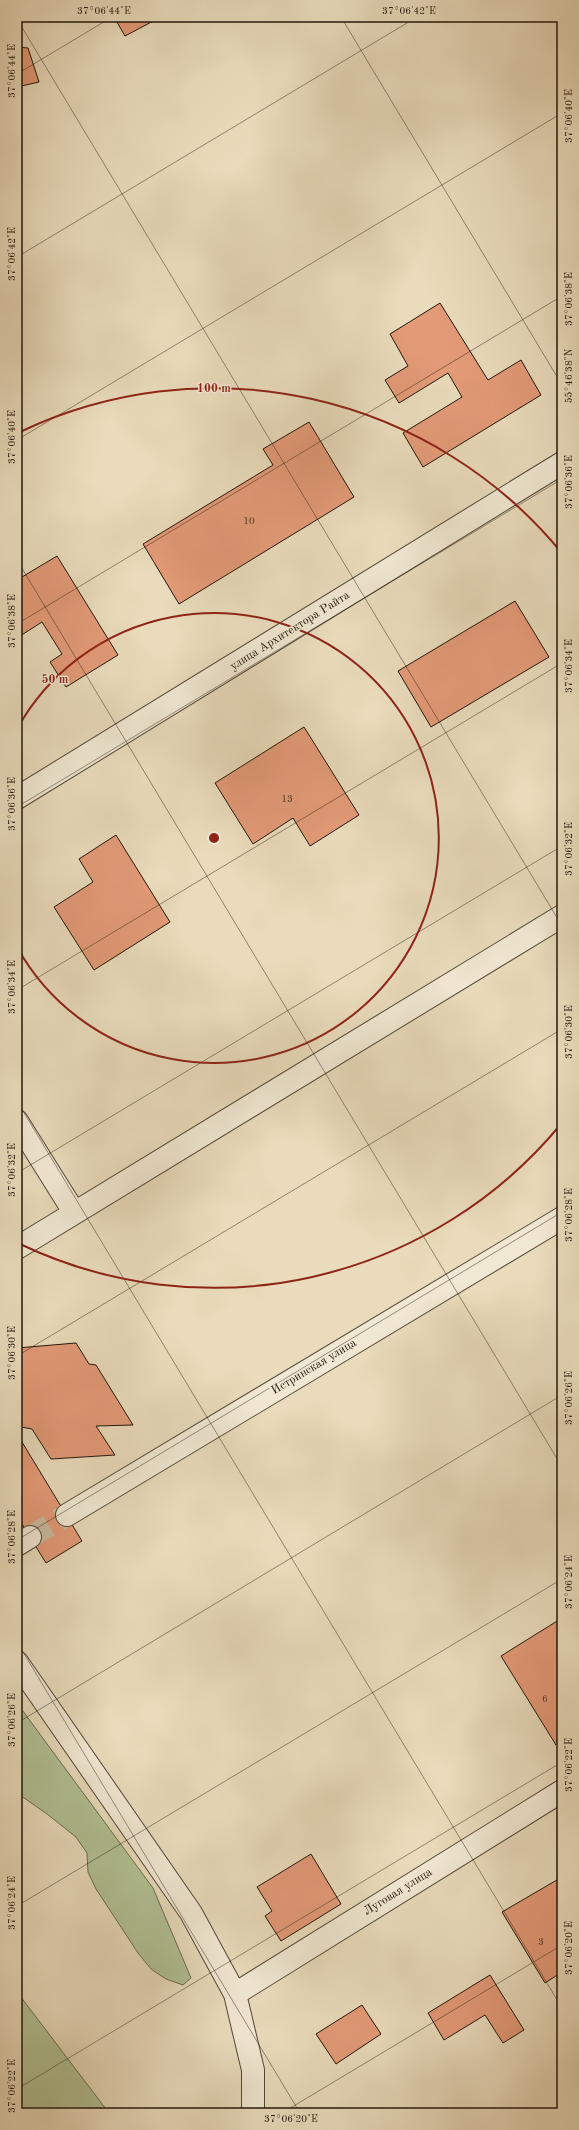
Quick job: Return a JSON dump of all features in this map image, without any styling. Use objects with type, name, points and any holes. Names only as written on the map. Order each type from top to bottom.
[{"type":"street","name":"улица Архитектора Райта","points":[[17,798],[562,463]]},
{"type":"street","points":[[17,1248],[562,916]]},
{"type":"street","points":[[17,1121],[74,1212]]},
{"type":"street","name":"Истринская улица","points":[[66,1515],[562,1218]]},
{"type":"street","points":[[17,1662],[191,1913],[235,1994],[253,2070],[253,2113]]},
{"type":"street","name":"Луговая улица","points":[[235,1994],[562,1792]]},
{"type":"green space","points":[[17,1703],[153,1888],[191,1978],[183,1985],[166,1979],[151,1969],[138,1953],[96,1889],[88,1872],[87,1853],[76,1837],[17,1793]]},
{"type":"green space","points":[[17,1992],[109,2113],[17,2113]]},
{"type":"building","points":[[114,17],[159,17],[159,18],[125,36]]},
{"type":"building","points":[[17,47],[28,48],[39,82],[17,87]]},
{"type":"building","points":[[440,303],[488,380],[521,360],[541,395],[423,467],[403,433],[462,397],[448,373],[399,403],[385,380],[408,366],[390,334]]},
{"type":"building","points":[[309,422],[354,497],[179,604],[143,544],[273,465],[263,449]]},
{"type":"building","points":[[57,556],[118,655],[66,687],[50,662],[62,654],[42,622],[20,636],[17,631],[17,580]]},
{"type":"building","points":[[515,601],[549,657],[431,727],[398,671]]},
{"type":"building","points":[[304,727],[359,815],[310,846],[293,818],[253,844],[215,783]]},
{"type":"building","points":[[116,835],[170,922],[94,970],[54,907],[93,882],[79,859]]},
{"type":"building","points":[[76,1343],[89,1364],[96,1365],[133,1425],[96,1426],[115,1455],[51,1459],[32,1429],[21,1427],[17,1420],[17,1348]]},
{"type":"building","points":[[17,1442],[22,1442],[82,1541],[46,1563],[17,1516]]},
{"type":"building","points":[[562,1618],[562,1742],[556,1745],[501,1656]]},
{"type":"building","points":[[311,1854],[341,1904],[281,1941],[265,1916],[272,1911],[257,1887]]},
{"type":"building","points":[[562,1877],[562,1972],[545,1983],[502,1912]]},
{"type":"building","points":[[490,1975],[524,2030],[503,2043],[485,2015],[444,2040],[428,2013]]},
{"type":"building","points":[[362,2005],[381,2034],[336,2064],[316,2034]]},
{"type":"tunnel","points":[[30,1537],[67,1515]]}]
